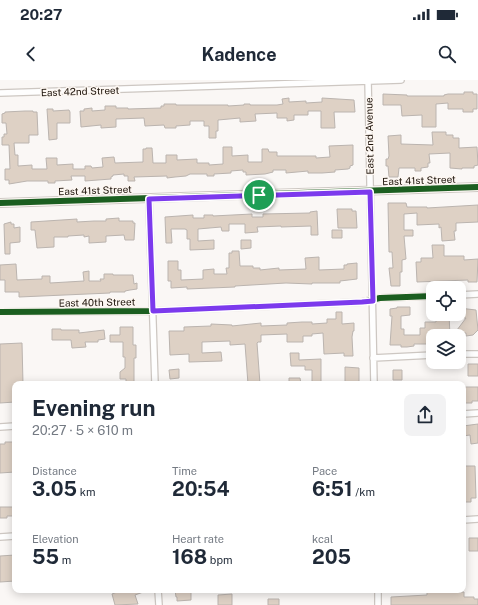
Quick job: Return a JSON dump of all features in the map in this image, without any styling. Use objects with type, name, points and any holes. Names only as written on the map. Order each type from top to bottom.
[{"type":"street","name":"East 42nd Street","points":[[0,93],[401,80]]},
{"type":"street","name":"East 2nd Avenue","points":[[368,81],[374,381]]},
{"type":"street","name":"East 41st Street","points":[[0,203],[370,192],[478,187]]},
{"type":"street","points":[[149,199],[155,381]]},
{"type":"street","points":[[466,295],[478,294]]},
{"type":"street","name":"East 40th Street","points":[[0,312],[153,311],[355,302],[373,301],[380,298],[426,296]]},
{"type":"street","points":[[466,354],[478,354]]},
{"type":"street","points":[[373,358],[426,356]]},
{"type":"street","points":[[466,414],[478,413]]},
{"type":"street","points":[[0,427],[12,426]]},
{"type":"street","points":[[466,520],[478,519]]},
{"type":"street","points":[[0,537],[12,536]]},
{"type":"street","points":[[158,593],[159,605]]},
{"type":"street","points":[[378,593],[378,605]]},
{"type":"building","points":[[464,92],[473,92],[473,94],[477,94],[477,109],[473,109],[473,112],[463,112],[463,109],[448,109],[448,103],[436,104],[436,127],[422,127],[422,115],[402,116],[401,105],[383,105],[383,94],[407,96],[444,96],[448,94],[464,94]]},
{"type":"building","points":[[289,98],[289,102],[306,101],[306,103],[322,102],[322,98],[354,100],[355,112],[334,112],[335,128],[321,128],[321,111],[308,111],[308,115],[294,115],[294,120],[287,121],[287,118],[277,118],[277,113],[255,114],[256,121],[240,122],[240,118],[218,120],[218,131],[216,131],[216,138],[209,138],[209,126],[204,126],[204,121],[190,121],[190,125],[176,126],[176,128],[165,128],[164,125],[145,126],[144,118],[116,119],[116,127],[101,128],[101,125],[81,127],[80,111],[92,108],[92,111],[105,110],[105,106],[116,106],[116,108],[128,109],[161,108],[164,104],[228,106],[244,104],[277,105],[283,104],[282,99]]},
{"type":"building","points":[[47,109],[53,109],[53,111],[69,110],[70,112],[70,123],[57,123],[57,139],[49,140]]},
{"type":"building","points":[[5,112],[37,112],[38,135],[29,135],[29,143],[14,143],[15,155],[18,155],[18,166],[32,165],[32,169],[47,169],[46,158],[57,158],[57,165],[73,164],[73,169],[85,169],[85,166],[91,166],[92,168],[103,167],[102,158],[114,157],[115,163],[143,162],[143,149],[146,148],[152,148],[153,163],[166,163],[166,155],[177,155],[177,160],[197,159],[197,163],[209,163],[209,165],[223,164],[223,147],[232,147],[232,156],[248,155],[248,162],[262,162],[262,149],[268,149],[269,152],[277,152],[277,156],[316,156],[316,158],[330,157],[329,146],[353,145],[353,165],[348,169],[322,173],[308,173],[308,171],[286,173],[286,170],[273,170],[273,172],[265,174],[246,175],[246,172],[243,172],[243,170],[231,171],[231,173],[214,174],[214,176],[207,176],[207,174],[190,174],[186,176],[167,178],[167,176],[134,177],[135,181],[128,181],[128,176],[124,176],[124,174],[113,175],[111,179],[85,181],[85,176],[71,176],[72,180],[55,181],[55,183],[48,183],[48,181],[27,181],[9,184],[9,180],[5,180],[5,169],[10,169],[9,145],[2,145],[2,137],[4,137],[4,134],[7,134],[6,123],[2,123],[2,114]]},
{"type":"building","points":[[432,132],[446,132],[446,135],[453,135],[453,138],[459,138],[459,148],[477,147],[478,165],[474,166],[474,168],[450,168],[450,153],[429,154],[430,163],[428,163],[428,167],[421,168],[421,171],[415,171],[415,168],[399,168],[398,177],[389,177],[388,166],[386,166],[386,159],[388,159],[389,156],[388,136],[401,135],[401,144],[433,145]]},
{"type":"building","points":[[388,203],[406,203],[407,207],[427,208],[478,205],[478,222],[456,223],[456,231],[454,231],[455,240],[442,241],[441,227],[439,228],[439,224],[417,225],[417,213],[404,214],[404,230],[413,230],[413,236],[404,236],[406,259],[402,260],[400,286],[391,286],[389,268],[393,268],[392,252],[389,252]]},
{"type":"building","points":[[337,209],[352,209],[352,211],[356,211],[357,228],[338,228]]},
{"type":"building","points":[[317,211],[318,235],[311,235],[311,226],[257,227],[258,232],[245,233],[245,224],[229,224],[229,231],[222,231],[221,227],[198,229],[198,241],[214,240],[214,249],[190,250],[190,239],[187,239],[187,230],[185,229],[171,229],[172,243],[166,243],[165,217],[193,215],[193,218],[204,218],[204,215],[252,214],[252,217],[263,217],[263,214],[310,213]]},
{"type":"building","points":[[119,218],[119,221],[133,221],[133,223],[135,223],[134,240],[125,240],[124,235],[106,236],[106,242],[89,243],[89,236],[84,237],[84,235],[54,237],[54,247],[37,248],[35,230],[31,230],[31,222],[77,219],[77,222],[106,221],[106,219]]},
{"type":"building","points":[[11,222],[11,224],[14,224],[14,228],[20,227],[20,242],[10,243],[10,254],[5,254],[4,224]]},
{"type":"building","points":[[332,230],[342,230],[342,238],[332,238]]},
{"type":"building","points":[[241,240],[251,240],[251,248],[241,249]]},
{"type":"building","points":[[432,245],[444,245],[444,256],[464,256],[464,260],[478,259],[477,282],[468,282],[468,280],[417,282],[416,262],[421,262],[421,258],[433,258]]},
{"type":"building","points":[[232,251],[239,251],[240,266],[253,266],[253,268],[260,268],[260,270],[279,268],[279,270],[306,269],[305,258],[319,257],[319,270],[344,269],[344,265],[357,263],[357,279],[340,281],[340,283],[286,283],[235,287],[187,289],[187,287],[171,288],[171,281],[168,281],[168,261],[178,261],[178,270],[181,270],[181,280],[203,279],[203,270],[214,269],[214,274],[227,274],[226,268],[229,268],[229,253],[232,253]]},
{"type":"building","points":[[16,264],[17,280],[42,279],[42,276],[50,276],[50,283],[84,281],[83,272],[89,271],[89,281],[101,281],[100,279],[104,279],[104,274],[133,275],[134,284],[137,283],[137,289],[125,292],[19,297],[19,292],[5,292],[5,280],[0,280],[0,265]]},
{"type":"building","points":[[410,307],[410,315],[401,316],[401,329],[404,329],[404,335],[420,335],[420,328],[425,328],[425,322],[449,321],[450,329],[426,329],[426,344],[414,344],[414,346],[407,347],[401,347],[401,345],[390,345],[392,316],[390,316],[390,309]]},
{"type":"building","points":[[466,309],[476,310],[478,330],[473,335],[466,336],[466,329],[458,329],[464,321],[466,321]]},
{"type":"building","points":[[336,312],[342,312],[342,324],[354,323],[352,337],[353,356],[344,356],[344,353],[324,354],[323,333],[312,334],[312,336],[303,336],[303,342],[287,342],[287,334],[261,335],[261,342],[257,343],[260,381],[248,381],[245,344],[230,345],[230,341],[202,342],[202,353],[221,352],[222,361],[189,362],[189,354],[170,355],[169,331],[184,331],[184,327],[211,326],[211,324],[232,326],[261,323],[261,326],[312,322],[312,324],[327,323],[327,319],[336,319]]},
{"type":"building","points":[[120,327],[133,327],[133,345],[136,345],[136,358],[134,358],[134,381],[120,379],[120,372],[125,368],[123,342],[110,342],[110,335],[120,335]]},
{"type":"building","points":[[52,329],[79,330],[79,333],[104,330],[105,339],[98,340],[98,342],[85,342],[86,347],[72,348],[71,340],[52,340]]},
{"type":"building","points":[[22,343],[23,381],[12,381],[12,402],[0,403],[0,344]]},
{"type":"building","points":[[290,353],[299,353],[299,360],[321,359],[321,381],[312,381],[312,370],[305,370],[305,366],[291,366]]},
{"type":"building","points":[[468,364],[478,364],[478,376],[468,376]]},
{"type":"building","points":[[345,367],[359,368],[359,381],[345,381]]},
{"type":"building","points":[[179,369],[179,378],[170,379],[169,370]]},
{"type":"building","points":[[393,370],[402,370],[402,380],[393,380]]},
{"type":"building","points":[[289,378],[300,378],[300,381],[289,381]]},
{"type":"building","points":[[466,387],[478,387],[478,401],[472,401],[472,403],[466,403]]},
{"type":"building","points":[[478,424],[478,443],[471,444],[470,435],[466,436],[466,426]]},
{"type":"building","points":[[5,442],[12,442],[12,472],[0,473],[0,444],[5,444]]},
{"type":"building","points":[[466,466],[475,466],[476,498],[471,498],[471,502],[466,502]]},
{"type":"building","points":[[0,507],[12,507],[12,516],[0,518]]},
{"type":"building","points":[[469,538],[478,538],[478,551],[469,551]]},
{"type":"building","points":[[12,555],[12,581],[0,582],[0,556]]},
{"type":"building","points":[[140,593],[135,595],[138,604],[115,605],[112,594]]},
{"type":"building","points":[[175,593],[191,593],[191,600],[177,601]]},
{"type":"building","points":[[427,593],[464,593],[464,597],[474,597],[474,599],[478,599],[478,605],[391,605],[391,597],[427,595]]},
{"type":"building","points":[[232,594],[232,605],[218,605],[218,595]]},
{"type":"building","points":[[268,599],[279,599],[279,605],[268,605]]},
{"type":"cycle path","points":[[0,203],[478,187]]},
{"type":"cycle path","points":[[0,312],[153,311],[362,302],[380,298],[426,296]]},
{"type":"route","points":[[370,192],[373,301],[153,311],[149,199],[259,195],[370,192]]}]
